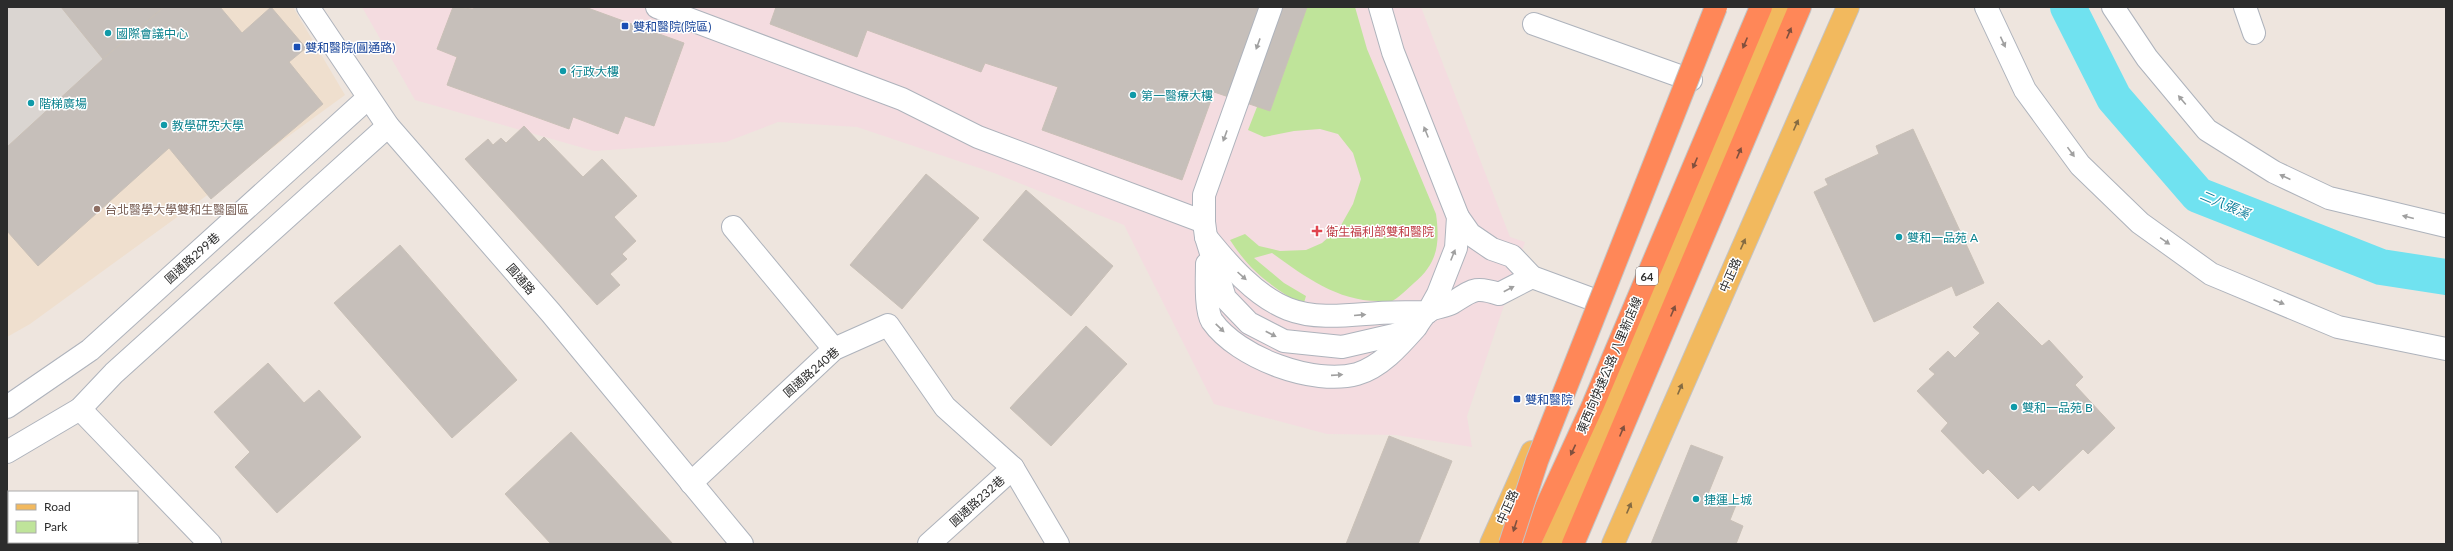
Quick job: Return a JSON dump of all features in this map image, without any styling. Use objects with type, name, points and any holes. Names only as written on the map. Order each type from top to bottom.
[{"type":"highway","points":[[1510,544],[1537,461],[1716,7]]},
{"type":"highway","name":"東西向快速公路 八里新店線","points":[[1529,544],[1593,406],[1761,7]]},
{"type":"highway","points":[[1574,544],[1800,7]]},
{"type":"main road","name":"中正路","points":[[1491,544],[1597,301],[1691,80],[1720,7]]},
{"type":"main road","points":[[1553,544],[1685,240],[1782,7]]},
{"type":"main road","name":"中正路","points":[[1614,544],[1848,7]]},
{"type":"street","name":"圓通路","points":[[308,7],[388,126],[551,313],[742,544]]},
{"type":"street","points":[[658,7],[902,99],[978,137],[1205,230],[1224,260],[1263,296],[1288,309],[1316,315],[1422,319]]},
{"type":"street","points":[[1271,7],[1204,195],[1207,290],[1212,320],[1230,338],[1257,356],[1281,367],[1306,374],[1330,376],[1357,374],[1393,352],[1422,319],[1438,294],[1456,248],[1458,217]]},
{"type":"street","points":[[1380,7],[1394,52],[1431,143],[1458,217],[1470,234],[1492,249],[1512,256],[1532,277],[1597,301]]},
{"type":"street","points":[[1986,7],[2025,90],[2080,166],[2140,223],[2211,274],[2331,324],[2446,349]]},
{"type":"street","points":[[2113,7],[2147,58],[2207,130],[2274,172],[2329,198],[2446,226]]},
{"type":"street","points":[[2246,7],[2254,33]]},
{"type":"street","points":[[1534,24],[1691,80]]},
{"type":"street","name":"圓通路299巷","points":[[7,407],[90,350],[368,98]]},
{"type":"street","points":[[7,452],[80,409],[114,373],[388,126]]},
{"type":"street","points":[[733,228],[834,349]]},
{"type":"street","points":[[1205,230],[1225,298],[1249,323],[1284,341],[1342,347],[1394,335],[1451,304],[1464,295],[1482,288],[1499,294],[1532,277]]},
{"type":"street","name":"圓通路240巷","points":[[691,483],[834,349],[888,325],[945,407],[1013,468]]},
{"type":"street","points":[[80,409],[210,544]]},
{"type":"street","name":"圓通路232巷","points":[[929,544],[1013,468],[1058,544]]},
{"type":"shaded area","name":"台北醫學大學雙和生醫園區","points":[[7,7],[293,7],[345,95],[30,324],[7,337]]},
{"type":"shaded area","name":"階梯廣場","points":[[7,7],[61,7],[103,59],[7,147]]},
{"type":"shaded area","name":"衛生福利部雙和醫院","points":[[362,7],[1421,7],[1510,237],[1525,242],[1467,416],[1472,447],[1396,435],[1327,434],[1214,404],[1124,225],[994,173],[857,127],[778,122],[726,142],[594,151],[415,100]]},
{"type":"green space","points":[[1296,7],[1355,7],[1367,49],[1436,214],[1438,234],[1436,252],[1433,260],[1422,275],[1400,296],[1390,302],[1363,300],[1335,292],[1296,270],[1272,253],[1254,258],[1284,283],[1306,296],[1303,306],[1272,285],[1254,270],[1238,252],[1230,240],[1245,234],[1259,246],[1280,251],[1306,250],[1322,243],[1340,227],[1353,204],[1361,179],[1353,153],[1338,134],[1320,129],[1294,131],[1264,137],[1248,130]]},
{"type":"building","name":"國際會議中心","points":[[61,7],[164,7],[103,59]]},
{"type":"building","name":"台北醫學大學雙和生醫園區","points":[[164,7],[220,7],[242,33],[271,7],[306,48],[289,62],[323,104],[211,199],[169,148],[38,266],[7,231],[7,147],[103,59]]},
{"type":"building","name":"行政大樓","points":[[453,7],[473,9],[474,7],[585,7],[684,43],[654,126],[625,116],[618,134],[573,117],[569,129],[447,85],[457,57],[437,49]]},
{"type":"building","name":"第一醫療大樓","points":[[776,7],[1307,7],[1270,111],[1214,92],[1182,180],[1042,130],[1058,87],[985,63],[981,72],[867,30],[857,57],[770,24]]},
{"type":"building","points":[[524,126],[539,142],[544,137],[583,177],[602,159],[637,196],[614,217],[636,241],[622,254],[627,259],[610,274],[620,285],[597,305],[465,159],[488,139],[493,145],[501,138],[506,143]]},
{"type":"building","name":"雙和一品苑 A","points":[[1913,129],[1984,283],[1956,296],[1952,286],[1874,322],[1814,192],[1828,185],[1825,179],[1879,154],[1876,146]]},
{"type":"building","points":[[926,174],[979,218],[902,309],[850,265]]},
{"type":"building","points":[[1026,190],[1113,266],[1071,316],[983,240]]},
{"type":"building","points":[[400,245],[517,380],[452,438],[334,303]]},
{"type":"building","name":"雙和一品苑 B","points":[[1998,302],[2042,346],[2049,340],[2083,377],[2075,385],[2115,428],[2088,454],[2083,449],[2039,491],[2033,485],[2018,499],[1988,469],[1983,474],[1941,431],[1948,423],[1917,391],[1935,374],[1929,369],[1948,351],[1955,358],[1980,333],[1973,327]]},
{"type":"building","points":[[1086,326],[1127,364],[1051,446],[1010,408]]},
{"type":"building","points":[[268,363],[304,403],[319,390],[361,437],[277,513],[235,467],[250,452],[214,412]]},
{"type":"building","points":[[571,432],[673,544],[551,544],[505,494]]},
{"type":"building","points":[[1389,436],[1452,461],[1418,544],[1346,544]]},
{"type":"building","name":"捷運上城","points":[[1691,445],[1723,457],[1708,494],[1736,505],[1730,520],[1743,526],[1736,544],[1651,544]]},
{"type":"building","points":[[138,543],[139,544],[39,544]]},
{"type":"waterway","name":"二八張溪","points":[[2068,7],[2114,98],[2198,195],[2381,267],[2446,277]]},
{"type":"place","name":"雙和醫院(院區)","points":[[625,26]]},
{"type":"place","name":"國際會議中心","points":[[108,33]]},
{"type":"place","name":"雙和醫院(圓通路)","points":[[297,47]]},
{"type":"place","name":"行政大樓","points":[[563,71]]},
{"type":"place","name":"第一醫療大樓","points":[[1133,95]]},
{"type":"place","name":"階梯廣場","points":[[31,103]]},
{"type":"place","name":"教學研究大學","points":[[164,125]]},
{"type":"place","name":"台北醫學大學雙和生醫園區","points":[[97,209]]},
{"type":"place","name":"衛生福利部雙和醫院","points":[[1317,231]]},
{"type":"place","name":"雙和一品苑 A","points":[[1899,237]]},
{"type":"place","name":"雙和醫院","points":[[1517,399]]},
{"type":"place","name":"雙和一品苑 B","points":[[2014,407]]},
{"type":"place","name":"捷運上城","points":[[1696,499]]}]
